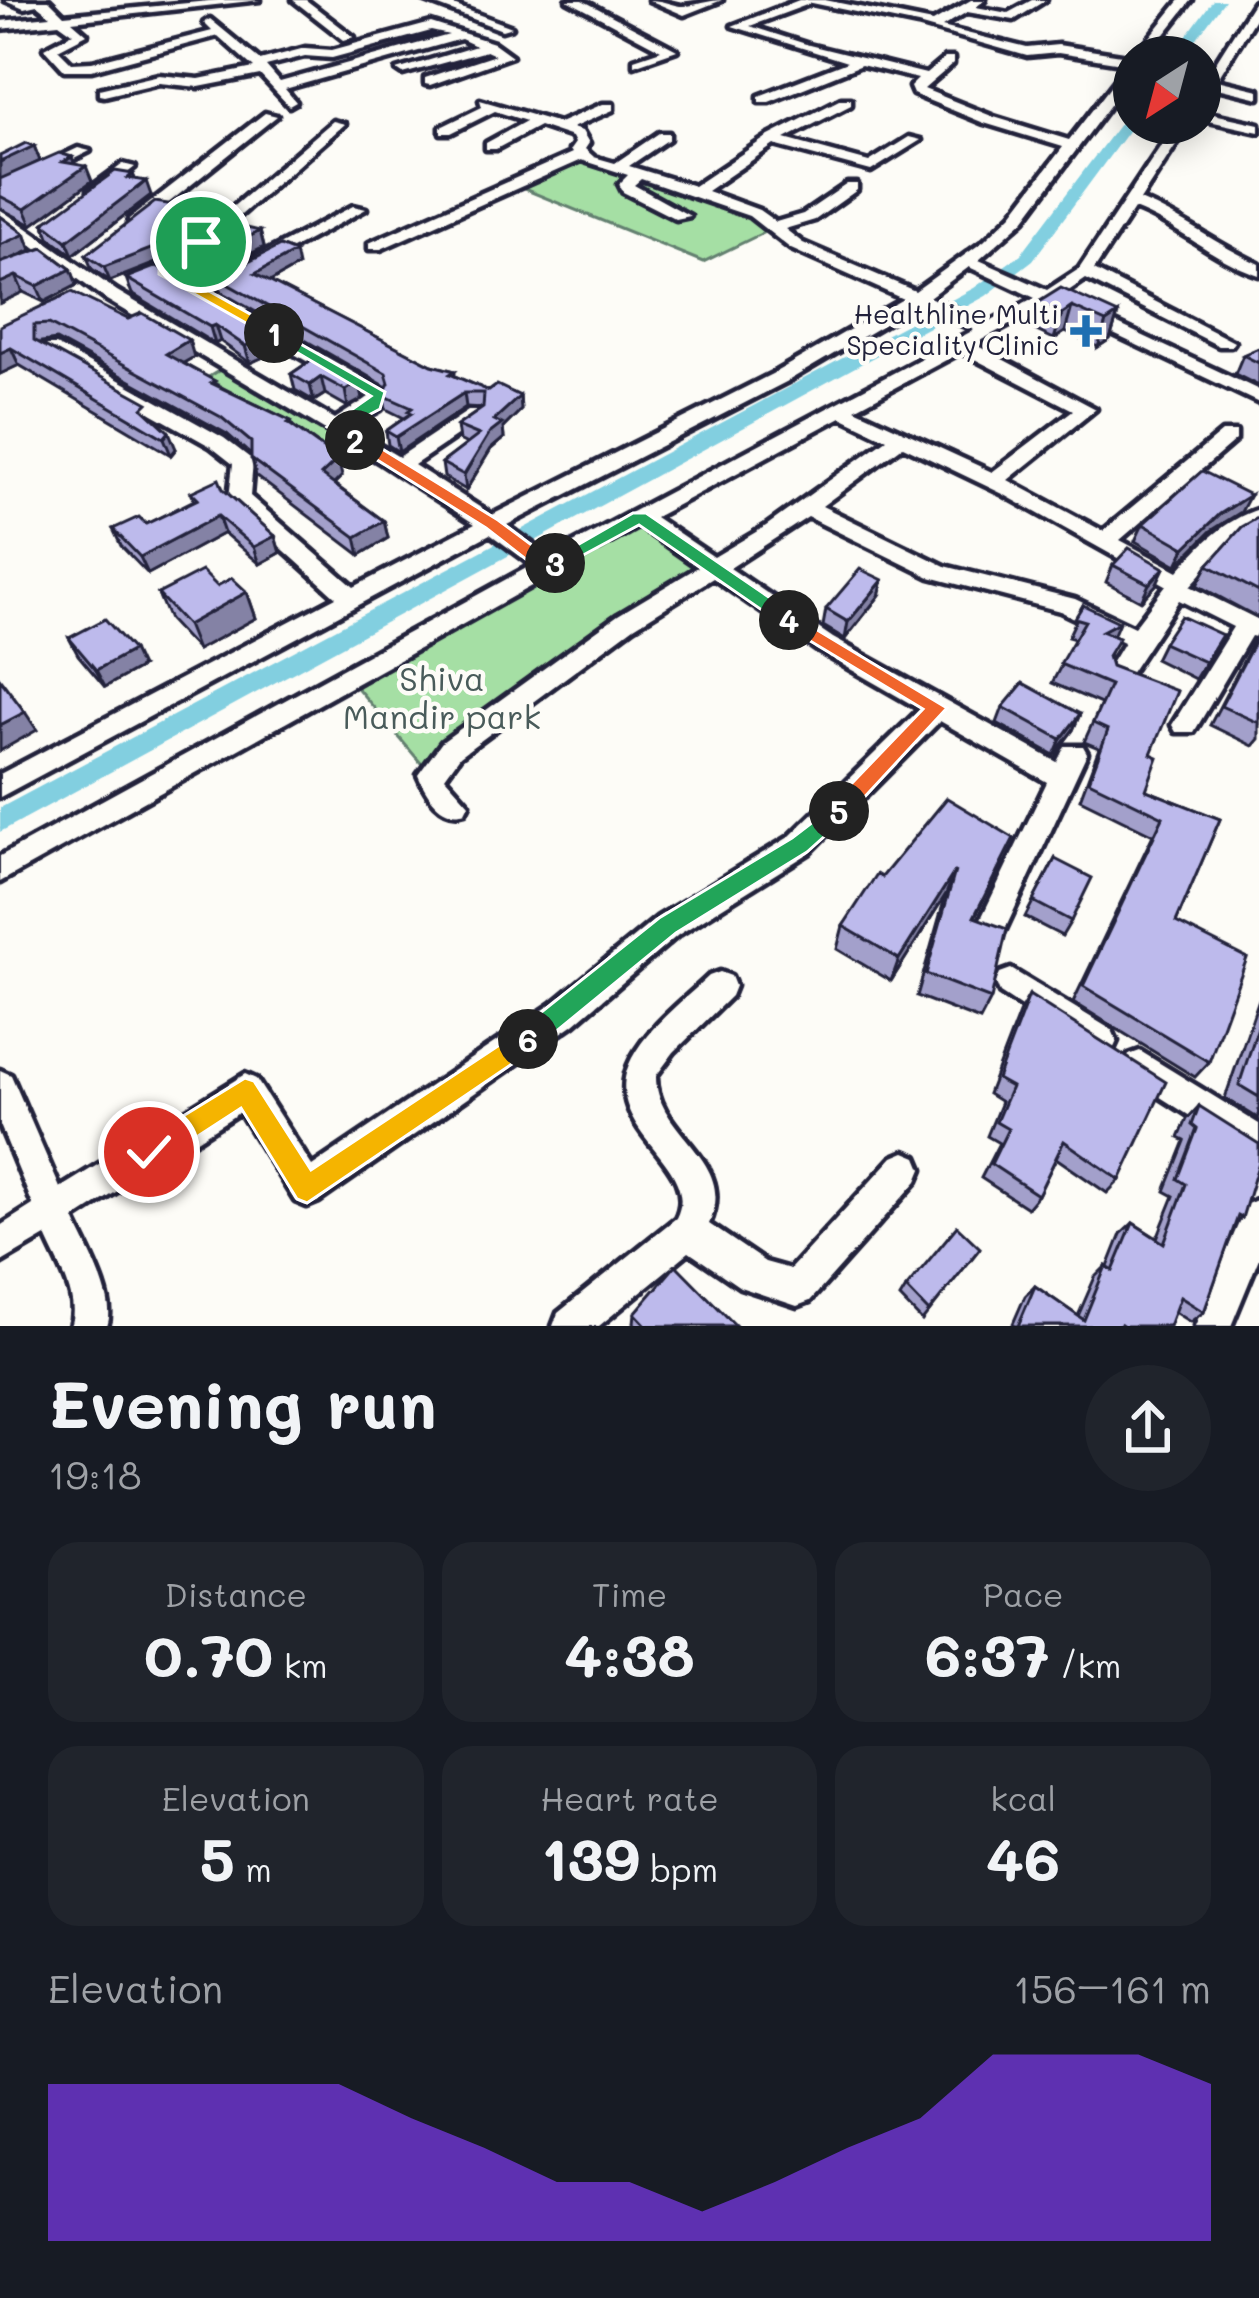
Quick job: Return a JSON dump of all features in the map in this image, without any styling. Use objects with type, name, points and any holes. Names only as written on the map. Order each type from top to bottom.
[{"type":"street","points":[[11,0],[24,4],[41,0],[81,34],[50,48],[69,67],[220,32]]},
{"type":"street","points":[[0,25],[254,0]]},
{"type":"street","points":[[298,0],[348,37]]},
{"type":"street","points":[[429,0],[506,27]]},
{"type":"street","points":[[580,3],[612,0]]},
{"type":"street","points":[[655,0],[683,11],[716,0]]},
{"type":"street","points":[[928,78],[738,26],[811,0],[934,26],[979,0]]},
{"type":"street","points":[[965,8],[1010,17],[1040,0]]},
{"type":"street","points":[[1156,36],[1186,0]]},
{"type":"street","points":[[580,3],[671,50],[638,62]]},
{"type":"street","points":[[1221,64],[1259,4]]},
{"type":"street","points":[[190,6],[261,67],[290,102]]},
{"type":"street","points":[[934,26],[936,31],[1018,50],[1058,49],[1113,57]]},
{"type":"street","points":[[194,56],[106,84],[200,83],[305,52],[332,54],[431,27],[490,46],[505,59],[430,81]]},
{"type":"street","points":[[277,87],[462,35]]},
{"type":"street","points":[[215,51],[236,46]]},
{"type":"street","points":[[403,70],[490,46]]},
{"type":"street","points":[[949,61],[917,87],[924,96],[1071,145]]},
{"type":"street","points":[[764,99],[858,62]]},
{"type":"street","points":[[1221,85],[1259,94]]},
{"type":"street","points":[[0,786],[926,301],[1018,217],[1113,90]]},
{"type":"street","points":[[697,191],[772,140],[846,102]]},
{"type":"street","points":[[446,130],[490,104],[562,127],[581,139],[577,150],[581,155],[754,213],[797,247],[977,325]]},
{"type":"street","points":[[562,127],[608,107]]},
{"type":"street","points":[[113,239],[270,116]]},
{"type":"street","points":[[491,146],[539,120]]},
{"type":"street","points":[[1221,120],[1259,128]]},
{"type":"street","points":[[79,297],[164,271],[338,124]]},
{"type":"street","points":[[617,168],[664,136]]},
{"type":"street","points":[[772,140],[871,167],[914,140]]},
{"type":"street","points":[[0,870],[958,344],[977,325],[1049,297],[1085,272],[1169,144]]},
{"type":"street","points":[[0,191],[83,152]]},
{"type":"street","points":[[374,246],[581,155]]},
{"type":"street","points":[[71,208],[128,167]]},
{"type":"street","points":[[639,173],[626,184],[628,189],[682,216]]},
{"type":"street","points":[[774,228],[809,218],[852,188]]},
{"type":"street","points":[[1131,202],[1176,222],[1214,250],[1259,269]]},
{"type":"street","points":[[213,300],[358,209]]},
{"type":"street","points":[[2,217],[34,236],[44,255],[76,267],[103,290],[399,466],[493,525],[547,566]]},
{"type":"street","points":[[34,236],[53,223]]},
{"type":"street","points":[[76,267],[94,253]]},
{"type":"street","points":[[968,261],[1259,398]]},
{"type":"street","points":[[164,271],[379,395],[374,405],[335,427]]},
{"type":"street","points":[[1085,272],[1226,342]]},
{"type":"street","points":[[958,344],[1086,409],[994,481]]},
{"type":"street","points":[[50,349],[217,442],[243,462],[239,498],[354,600]]},
{"type":"street","points":[[838,408],[994,481],[1253,627],[1185,725]]},
{"type":"street","points":[[399,466],[475,415]]},
{"type":"street","points":[[1105,541],[1228,436]]},
{"type":"street","points":[[456,804],[431,776],[451,749],[626,621],[713,569],[901,438]]},
{"type":"street","points":[[806,507],[938,572],[1067,605],[1135,637]]},
{"type":"street","points":[[1115,677],[1135,637],[1179,586],[1242,521],[1259,516]]},
{"type":"street","points":[[640,518],[825,644],[937,708],[1069,766],[991,929]]},
{"type":"street","points":[[0,1246],[245,1090],[307,1189],[563,1014],[668,926],[800,845],[937,708]]},
{"type":"street","points":[[1011,983],[1259,1143]]},
{"type":"street","points":[[571,1326],[688,1230],[700,1214],[703,1197],[639,1096],[640,1074],[720,986]]},
{"type":"street","points":[[0,1086],[87,1291],[93,1316],[88,1326]]},
{"type":"street","points":[[688,1230],[749,1273],[776,1287],[797,1288],[905,1169]]},
{"type":"street","points":[[1214,1326],[1259,1216]]},
{"type":"green space","points":[[580,156],[637,174],[630,188],[640,175],[753,214],[771,229],[703,262],[514,185]]},
{"type":"green space","points":[[225,367],[366,454],[348,464],[207,378]]},
{"type":"green space","name":"Shiva Mandir park","points":[[643,522],[713,569],[431,775],[353,683]]},
{"type":"building","points":[[26,143],[34,146],[0,162],[0,156]]},
{"type":"building","points":[[59,153],[72,157],[63,162],[86,166],[25,209],[0,196],[0,179]]},
{"type":"building","points":[[115,171],[146,181],[67,241],[44,223]]},
{"type":"building","points":[[155,202],[200,209],[151,249],[104,267],[86,255]]},
{"type":"building","points":[[0,216],[25,234],[0,245]]},
{"type":"building","points":[[216,221],[260,231],[195,264],[178,253]]},
{"type":"building","points":[[280,246],[295,252],[255,274],[432,365],[455,371],[450,374],[489,391],[497,385],[520,396],[494,420],[502,424],[489,434],[464,475],[442,463],[479,435],[457,426],[483,408],[484,393],[464,393],[396,437],[386,431],[412,413],[408,411],[412,408],[383,395],[389,383],[386,373],[217,278]]},
{"type":"building","points":[[43,248],[71,269],[37,286],[16,276],[0,283],[0,263]]},
{"type":"building","points":[[157,266],[274,333],[245,346],[126,278]]},
{"type":"building","points":[[1061,288],[1118,314],[1106,322],[1072,307],[1062,314],[1037,303]]},
{"type":"building","points":[[72,292],[128,319],[142,313],[189,340],[166,354],[215,381],[211,383],[291,421],[288,423],[338,459],[321,475],[384,521],[356,537],[251,459],[251,442],[221,417],[49,324],[34,325],[34,340],[148,403],[143,408],[169,432],[164,438],[11,348],[0,353],[0,326]]},
{"type":"building","points":[[1259,348],[1259,363],[1243,355]]},
{"type":"building","points":[[316,357],[359,382],[345,390],[321,377],[310,385],[291,374]]},
{"type":"building","points":[[1202,471],[1250,495],[1220,514],[1185,548],[1143,524]]},
{"type":"building","points":[[219,479],[223,489],[275,536],[254,547],[218,516],[140,557],[113,529],[139,517],[146,524],[198,499],[191,492]]},
{"type":"building","points":[[1259,517],[1259,592],[1208,565],[1242,527]]},
{"type":"building","points":[[1129,548],[1164,568],[1149,584],[1113,565]]},
{"type":"building","points":[[860,569],[883,580],[848,622],[826,609]]},
{"type":"building","points":[[202,571],[217,586],[232,578],[247,592],[187,625],[158,594]]},
{"type":"building","points":[[1083,605],[1119,622],[1102,631],[1119,638],[1108,656],[1111,666],[1177,691],[1151,754],[1158,757],[1146,790],[1220,819],[1176,922],[1247,958],[1209,1062],[1083,986],[1163,817],[1089,781],[1108,730],[1093,723],[1110,685],[1060,664],[1085,621],[1075,618]]},
{"type":"building","points":[[1181,616],[1222,635],[1205,662],[1163,643]]},
{"type":"building","points":[[105,619],[133,650],[96,670],[69,638]]},
{"type":"building","points":[[1259,633],[1259,723],[1221,706]]},
{"type":"building","points":[[0,679],[25,712],[0,725]]},
{"type":"building","points":[[1023,683],[1080,714],[1061,739],[1003,707]]},
{"type":"building","points":[[947,798],[1014,838],[974,917],[1007,929],[991,999],[926,974],[955,871],[899,959],[843,926],[877,874],[882,877]]},
{"type":"building","points":[[1055,859],[1092,878],[1071,921],[1033,901]]},
{"type":"building","points":[[1029,995],[1166,1082],[1120,1180],[1064,1141],[1038,1195],[991,1164],[1008,1129],[996,1122],[1011,1087],[997,1079]]},
{"type":"building","points":[[1259,1024],[1259,1097],[1239,1085]]},
{"type":"building","points":[[1199,1106],[1259,1144],[1259,1162],[1242,1218],[1238,1216],[1204,1312],[1180,1297],[1169,1326],[1018,1326],[1035,1286],[1084,1320],[1106,1266],[1113,1271],[1133,1223],[1164,1243],[1186,1184],[1178,1179],[1197,1129],[1192,1125]]},
{"type":"building","points":[[957,1226],[980,1248],[929,1312],[906,1288]]},
{"type":"building","points":[[676,1265],[736,1326],[647,1326],[635,1313]]},
{"type":"waterway","points":[[1192,36],[1219,0]]},
{"type":"waterway","points":[[0,821],[980,292],[1027,257],[1113,142]]},
{"type":"place","name":"Healthline Multi Speciality Clinic","points":[[1086,331]]},
{"type":"route","points":[[149,1152],[245,1090],[307,1189],[563,1014],[710,896],[800,845],[937,708],[825,644],[640,518],[548,566],[492,524],[335,427],[374,405],[379,395],[164,271],[201,242]]}]
